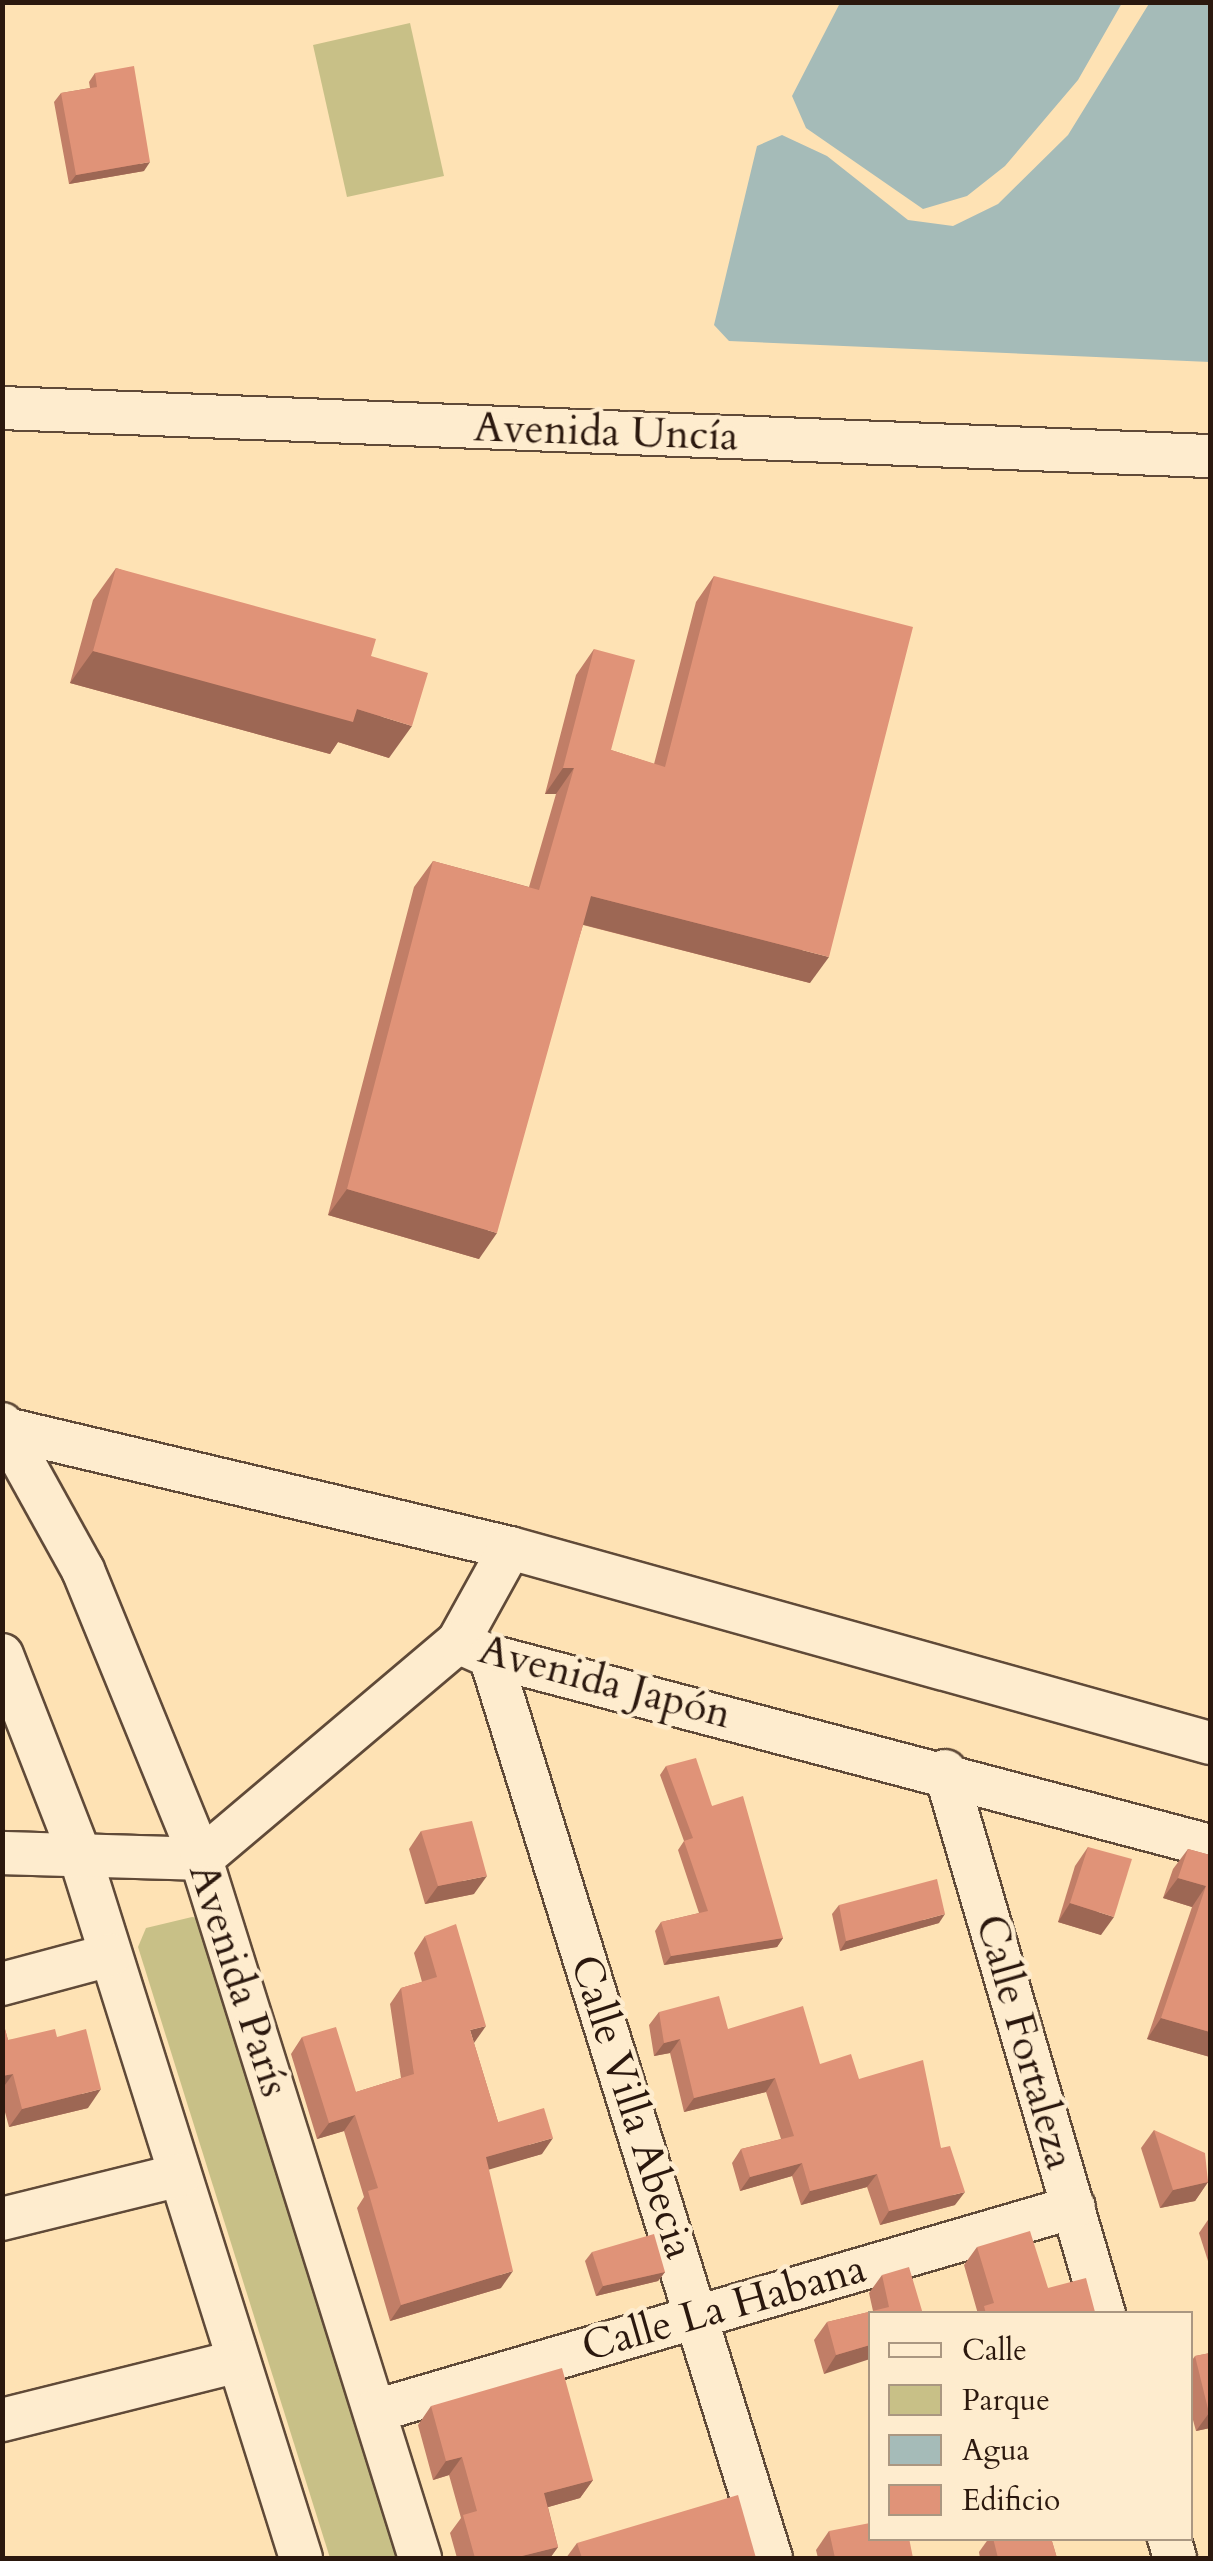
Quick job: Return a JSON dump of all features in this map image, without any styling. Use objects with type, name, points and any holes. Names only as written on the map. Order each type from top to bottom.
[{"type":"street","name":"Avenida Uncía","points":[[2,408],[1210,456]]},
{"type":"street","points":[[3,1426],[510,1548],[1210,1743]]},
{"type":"street","name":"Avenida París","points":[[3,1426],[83,1570],[201,1859],[420,2558]]},
{"type":"street","points":[[474,1649],[510,1548]]},
{"type":"street","name":"Avenida Japón","points":[[201,1859],[474,1649],[944,1771],[1210,1846]]},
{"type":"street","name":"Calle Villa Abecia","points":[[474,1649],[698,2315],[771,2558]]},
{"type":"street","points":[[2,1655],[12,1721],[79,1854],[301,2558]]},
{"type":"street","name":"Calle Fortaleza","points":[[944,1771],[1103,2311]]},
{"type":"street","points":[[2,1853],[201,1859]]},
{"type":"street","points":[[2,1984],[110,1955]]},
{"type":"street","points":[[2,2219],[180,2175]]},
{"type":"street","name":"Calle La Habana","points":[[375,2411],[1074,2207]]},
{"type":"street","points":[[2,2420],[238,2361]]},
{"type":"green space","points":[[410,23],[444,176],[347,197],[313,45]]},
{"type":"green space","points":[[199,1918],[403,2558],[330,2558],[138,1947],[146,1928]]},
{"type":"water","points":[[840,2],[1122,3],[1078,80],[1005,166],[967,196],[923,209],[806,128],[792,96]]},
{"type":"water","points":[[1150,2],[1210,3],[1210,362],[729,341],[714,325],[757,146],[782,135],[827,156],[908,220],[953,226],[998,204],[1068,135]]},
{"type":"building","points":[[134,66],[150,162],[76,175],[61,93],[97,87],[95,73]]},
{"type":"building","points":[[116,568],[376,639],[371,656],[428,673],[412,726],[357,709],[353,722],[93,651]]},
{"type":"building","points":[[714,576],[913,627],[829,957],[591,896],[497,1233],[347,1189],[433,861],[539,890],[574,768],[563,768],[594,649],[635,660],[611,750],[665,767]]},
{"type":"building","points":[[696,1758],[712,1806],[743,1796],[783,1938],[671,1956],[661,1922],[708,1911],[684,1841],[693,1838],[666,1766]]},
{"type":"building","points":[[472,1821],[487,1876],[438,1886],[421,1831]]},
{"type":"building","points":[[1088,1847],[1132,1859],[1114,1917],[1070,1903]]},
{"type":"building","points":[[1188,1849],[1210,1855],[1210,2032],[1161,2018],[1206,1886],[1178,1878]]},
{"type":"building","points":[[937,1879],[945,1914],[846,1941],[839,1905]]},
{"type":"building","points":[[456,1924],[486,2026],[470,2030],[498,2122],[544,2108],[553,2138],[486,2157],[513,2271],[401,2305],[368,2191],[378,2188],[355,2115],[329,2123],[302,2037],[336,2027],[356,2092],[414,2074],[401,1988],[437,1977],[425,1936]]},
{"type":"building","points":[[719,1996],[728,2029],[803,2006],[820,2064],[851,2054],[859,2079],[923,2060],[941,2148],[950,2146],[965,2192],[889,2211],[877,2174],[810,2191],[802,2163],[750,2177],[741,2149],[794,2136],[775,2078],[694,2098],[680,2039],[664,2043],[659,2012]]},
{"type":"building","points":[[2,2018],[8,2040],[55,2029],[57,2037],[86,2029],[101,2089],[22,2109],[13,2074],[2,2076]]},
{"type":"building","points":[[1154,2130],[1205,2153],[1208,2182],[1173,2190]]},
{"type":"building","points":[[1030,2231],[1048,2288],[1086,2278],[1095,2311],[985,2311],[984,2306],[994,2303],[977,2247]]},
{"type":"building","points":[[654,2234],[665,2272],[603,2286],[592,2252]]},
{"type":"building","points":[[909,2267],[922,2311],[872,2311],[889,2307],[882,2275]]},
{"type":"building","points":[[868,2312],[868,2346],[836,2355],[827,2322]]},
{"type":"building","points":[[1210,2353],[1210,2413],[1209,2413],[1195,2356]]},
{"type":"building","points":[[562,2368],[593,2480],[544,2493],[558,2547],[514,2558],[475,2558],[463,2515],[477,2511],[462,2457],[446,2461],[431,2406]]},
{"type":"building","points":[[738,2495],[756,2558],[582,2558],[577,2543]]},
{"type":"building","points":[[868,2523],[868,2541],[910,2541],[913,2558],[835,2558],[829,2531]]},
{"type":"building","points":[[994,2541],[1052,2541],[1057,2558],[998,2558]]}]
